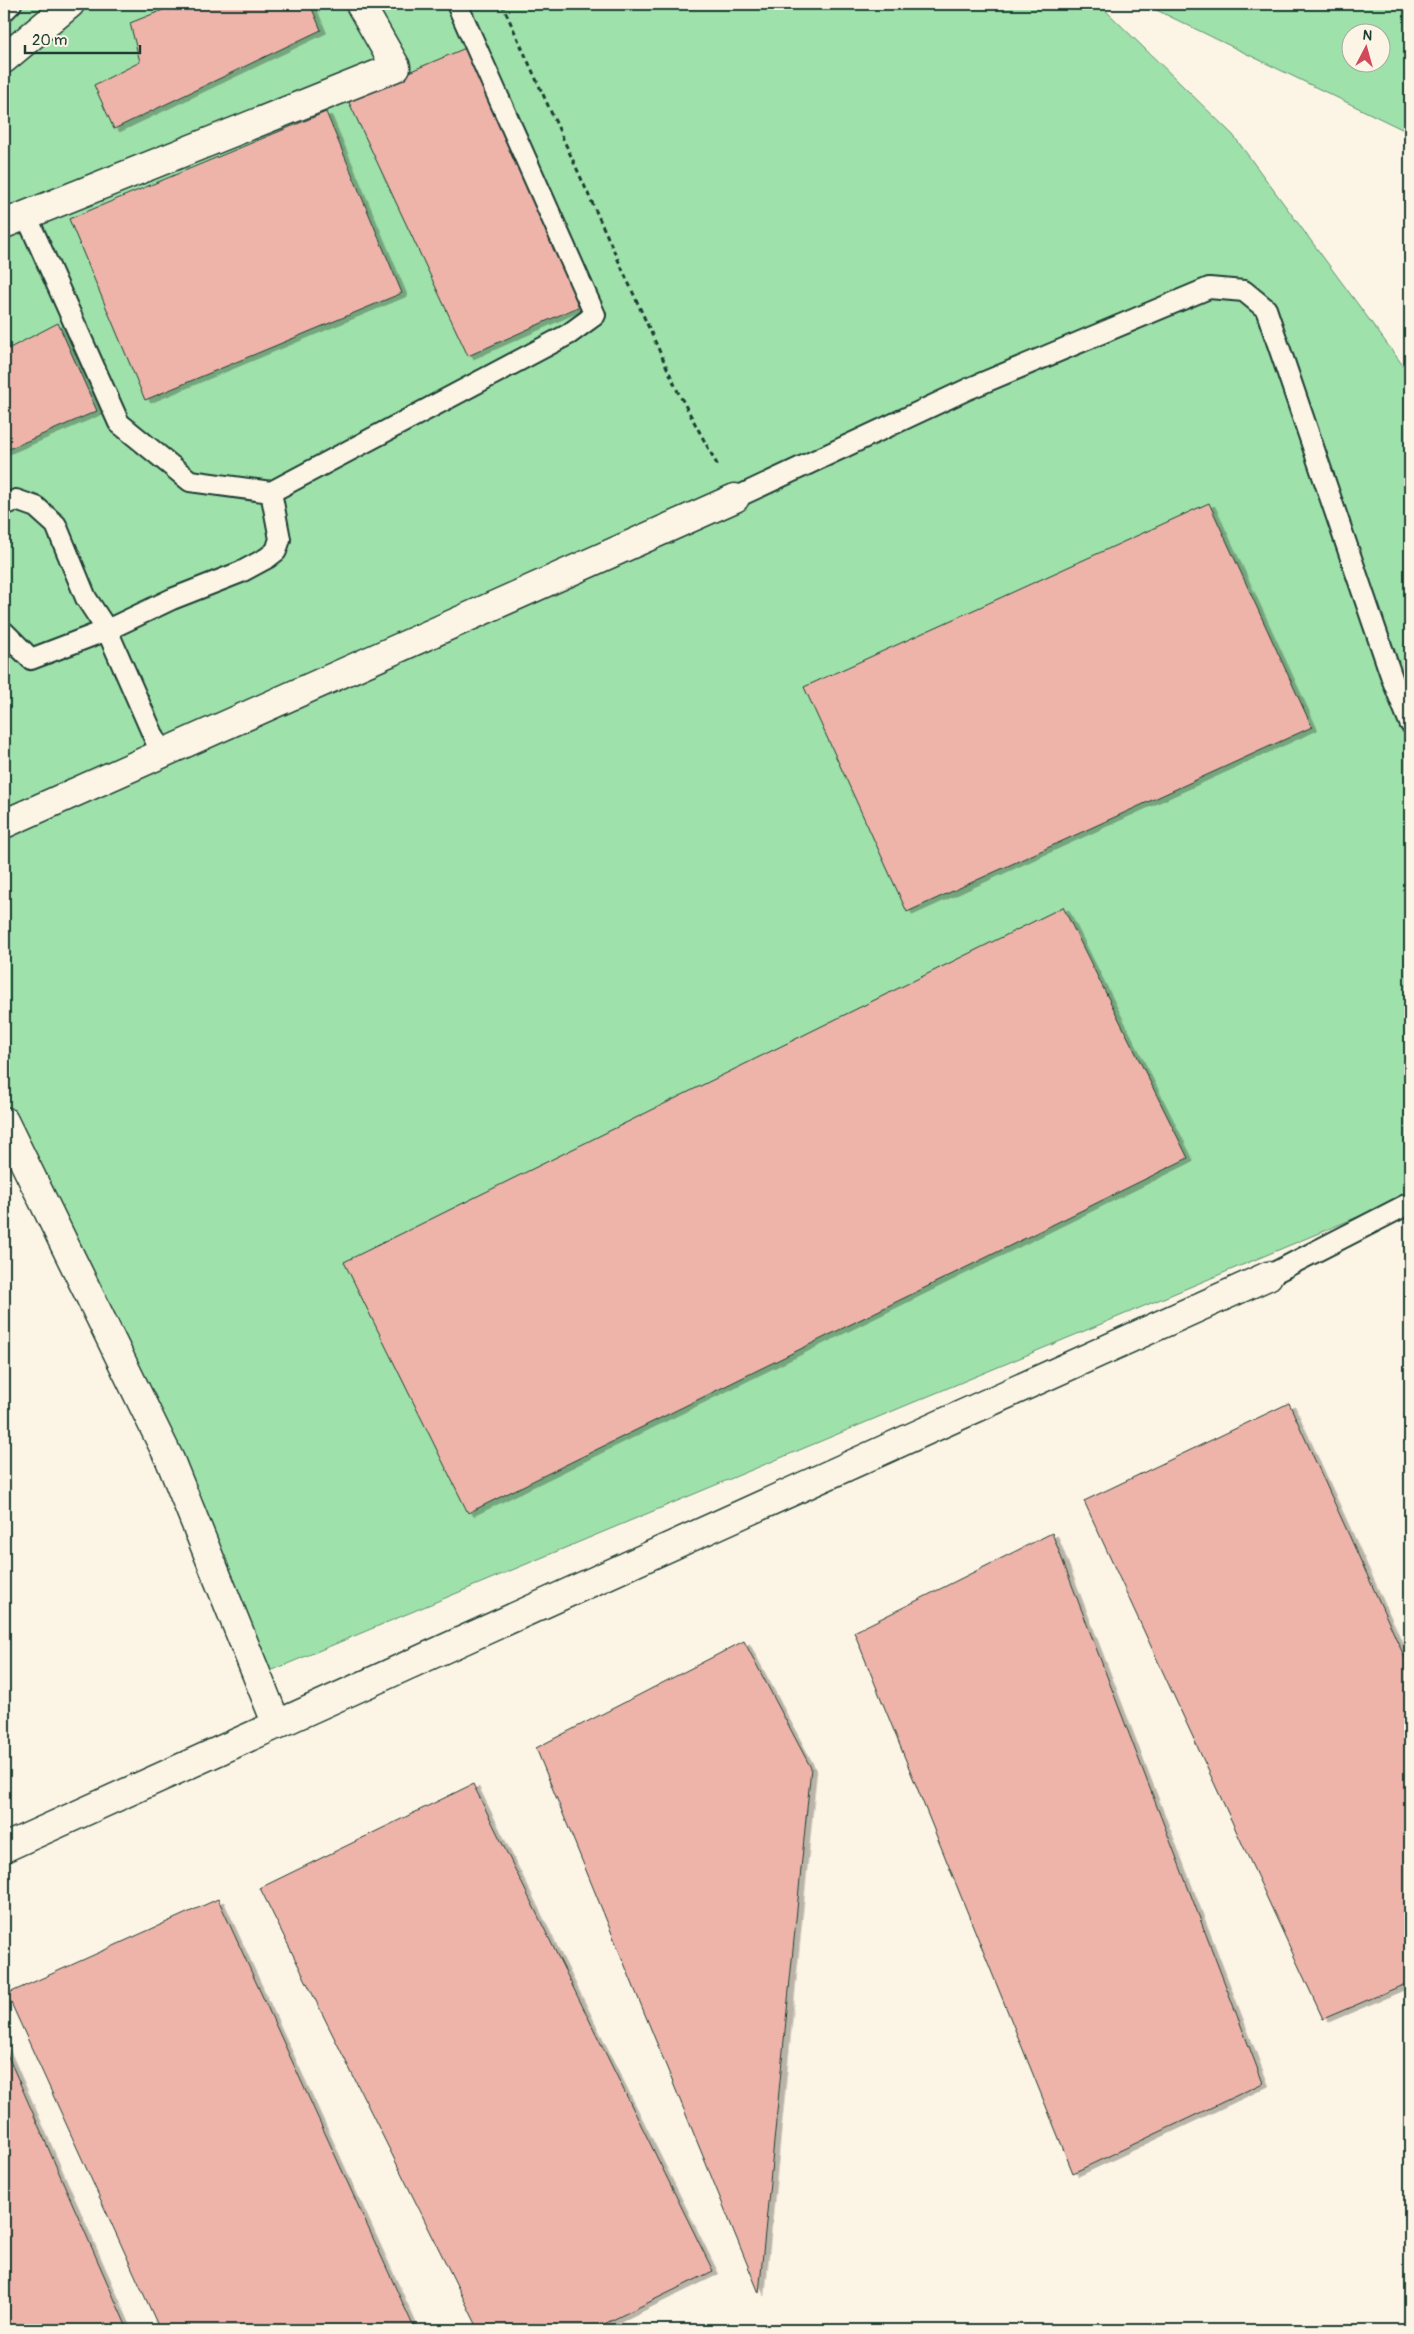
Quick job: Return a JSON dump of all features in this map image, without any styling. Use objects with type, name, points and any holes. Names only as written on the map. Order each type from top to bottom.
[{"type":"street","points":[[4,59],[70,4]]},
{"type":"street","points":[[15,219],[396,68],[360,4]]},
{"type":"street","points":[[4,824],[735,498]]},
{"type":"street","points":[[4,1122],[170,1460],[277,1724]]},
{"type":"street","points":[[4,1848],[1268,1276]]},
{"type":"lane","points":[[4,11],[12,4]]},
{"type":"lane","points":[[15,219],[118,423],[190,481],[271,492],[569,334],[595,315],[457,4]]},
{"type":"lane","points":[[735,498],[968,389],[1209,288],[1244,292],[1266,309],[1389,671],[1410,723]]},
{"type":"lane","points":[[4,632],[31,659],[107,630],[172,599],[241,572],[276,551],[280,538],[271,492]]},
{"type":"lane","points":[[4,505],[16,500],[36,507],[56,525],[86,598],[107,630],[161,753]]},
{"type":"lane","points":[[1268,1276],[1410,1203]]},
{"type":"path","points":[[502,4],[678,392],[735,498]]},
{"type":"green space","points":[[4,4],[1099,4],[1233,135],[1410,375],[1410,1195],[256,1677],[4,1114]]},
{"type":"green space","points":[[1144,4],[1410,4],[1410,133]]},
{"type":"building","points":[[178,4],[310,4],[321,30],[114,129],[94,85],[140,62],[130,23]]},
{"type":"building","points":[[468,47],[580,306],[468,356],[347,98]]},
{"type":"building","points":[[326,112],[402,293],[145,400],[69,219]]},
{"type":"building","points":[[58,323],[97,411],[4,451],[4,351]]},
{"type":"building","points":[[1209,503],[1312,727],[907,912],[804,687]]},
{"type":"building","points":[[1063,907],[1188,1158],[468,1513],[344,1262]]},
{"type":"building","points":[[1289,1403],[1410,1669],[1410,1982],[1323,2019],[1084,1501]]},
{"type":"building","points":[[1052,1533],[1263,2083],[1073,2173],[854,1632]]},
{"type":"building","points":[[744,1641],[811,1768],[759,2293],[536,1748]]},
{"type":"building","points":[[473,1784],[713,2271],[592,2330],[479,2330],[260,1888]]},
{"type":"building","points":[[218,1899],[415,2330],[160,2330],[7,1994]]},
{"type":"building","points":[[4,2047],[67,2191],[128,2330],[4,2330]]}]
